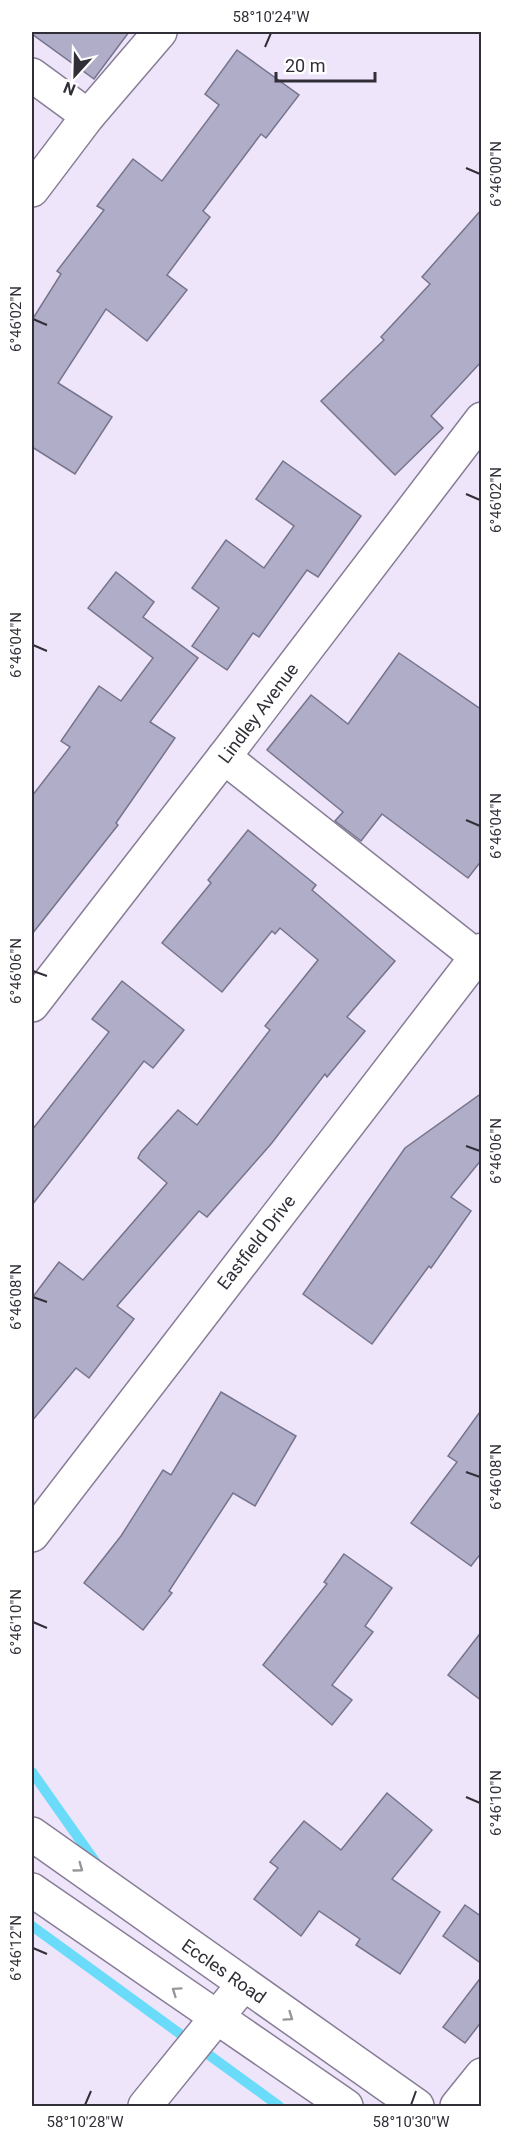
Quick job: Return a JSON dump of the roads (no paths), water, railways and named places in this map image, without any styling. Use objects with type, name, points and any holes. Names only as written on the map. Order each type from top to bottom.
[{"type":"street","points":[[32,190],[88,116],[160,32]]},
{"type":"street","points":[[32,75],[88,116]]},
{"type":"street","name":"Lindley Avenue","points":[[32,1005],[482,418]]},
{"type":"street","points":[[224,757],[479,953]]},
{"type":"street","name":"Eastfield Drive","points":[[32,1535],[479,953]]},
{"type":"street","name":"Eccles Road","points":[[32,1834],[417,2106]]},
{"type":"street","points":[[32,1890],[210,2026],[346,2106]]},
{"type":"street","points":[[145,2106],[243,1985]]},
{"type":"street","points":[[457,2106],[482,2075]]},
{"type":"waterway","points":[[32,1772],[99,1867]]},
{"type":"waterway","points":[[32,1926],[279,2106]]}]
